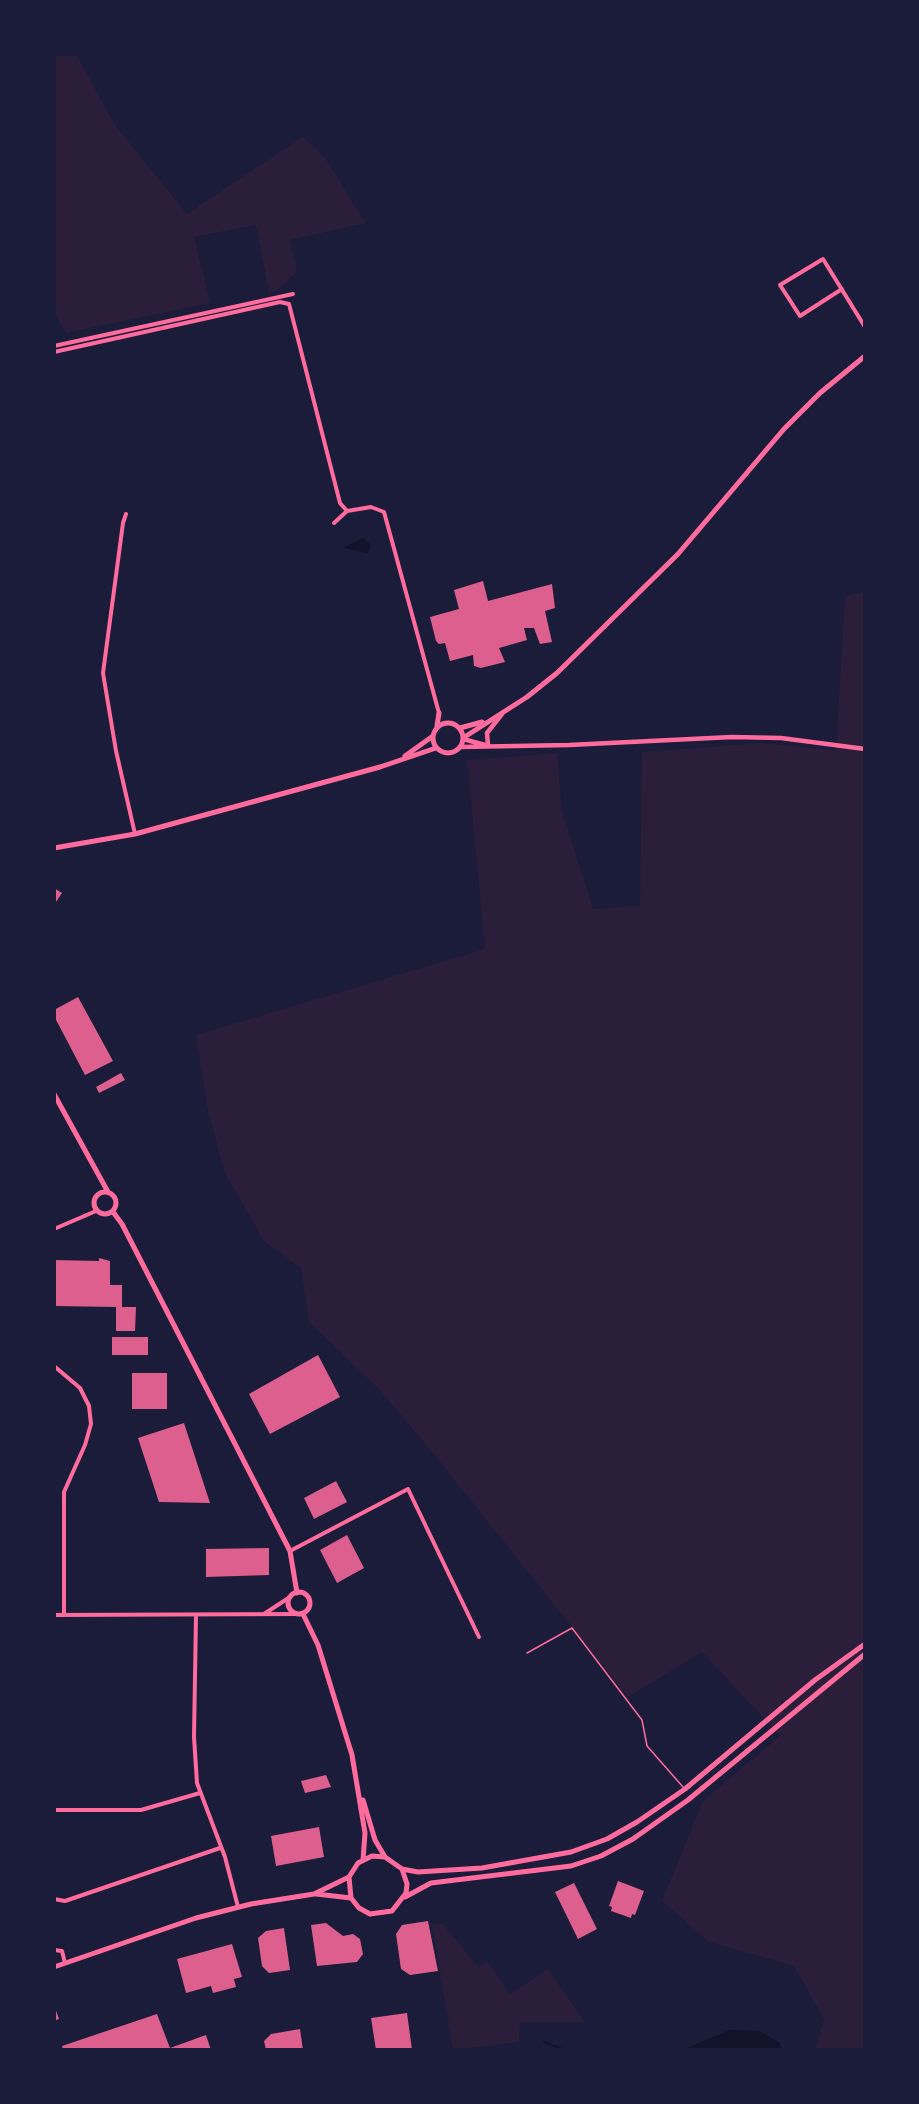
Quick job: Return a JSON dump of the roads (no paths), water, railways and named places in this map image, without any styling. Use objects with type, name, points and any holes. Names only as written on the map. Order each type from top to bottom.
[{"type":"main road","points":[[463,738],[557,674],[707,523],[784,429],[820,393],[865,356]]},
{"type":"main road","points":[[440,713],[448,722],[460,728],[492,718]]},
{"type":"main road","points":[[398,760],[433,736],[440,713]]},
{"type":"main road","points":[[437,727],[448,722]]},
{"type":"main road","points":[[54,848],[135,834],[381,767],[436,748],[448,753],[460,747],[463,738],[460,728]]},
{"type":"main road","points":[[433,736],[436,748]]},
{"type":"main road","points":[[54,1094],[98,1177],[116,1202],[113,1212]]},
{"type":"main road","points":[[98,1177],[94,1204],[96,1210],[102,1215],[113,1212]]},
{"type":"main road","points":[[96,1197],[108,1192]]},
{"type":"main road","points":[[113,1212],[122,1224],[290,1551],[297,1593]]},
{"type":"main road","points":[[297,1593],[309,1598],[310,1606],[301,1614],[293,1613],[289,1607],[290,1597],[297,1593]]},
{"type":"main road","points":[[301,1614],[321,1654],[375,1840],[385,1857],[402,1869],[442,1872],[536,1860],[571,1852],[607,1839],[637,1822],[685,1789],[815,1680],[865,1644]]},
{"type":"main road","points":[[54,1967],[155,1931],[238,1907],[314,1894],[351,1898],[365,1912],[380,1915],[392,1911],[405,1897],[431,1883],[571,1866],[601,1856],[656,1824],[865,1654]]},
{"type":"main road","points":[[359,1787],[366,1841],[363,1860]]},
{"type":"main road","points":[[314,1894],[349,1877],[358,1863],[363,1860],[372,1856],[385,1857]]},
{"type":"main road","points":[[402,1869],[407,1884],[405,1897]]},
{"type":"main road","points":[[349,1877],[351,1898]]},
{"type":"street","points":[[842,289],[800,316],[780,285],[823,259],[842,289],[865,327]]},
{"type":"street","points":[[54,346],[293,294],[289,303],[340,503],[347,511]]},
{"type":"street","points":[[54,352],[280,302],[289,303]]},
{"type":"street","points":[[334,523],[347,511],[371,507],[384,512],[440,713]]},
{"type":"street","points":[[126,514],[103,673],[116,751],[135,834]]},
{"type":"street","points":[[488,745],[489,730],[506,710]]},
{"type":"street","points":[[460,747],[732,737],[781,738],[865,749]]},
{"type":"street","points":[[463,738],[495,747]]},
{"type":"street","points":[[54,1229],[96,1210]]},
{"type":"street","points":[[54,1366],[80,1388],[89,1406],[91,1424],[85,1445],[64,1492],[64,1615]]},
{"type":"street","points":[[290,1551],[408,1489],[480,1637]]},
{"type":"street","points":[[263,1615],[290,1597]]},
{"type":"street","points":[[54,1615],[301,1614]]},
{"type":"street","points":[[196,1615],[194,1737],[200,1793],[238,1907]]},
{"type":"street","points":[[54,1810],[141,1810],[200,1793]]},
{"type":"street","points":[[54,1899],[65,1901],[220,1848]]},
{"type":"street","points":[[54,1950],[62,1951],[65,1963]]},
{"type":"lane","points":[[526,1653],[572,1628],[642,1720],[647,1746],[685,1789]]},
{"type":"waterway","points":[[544,2042],[565,2050]]}]
